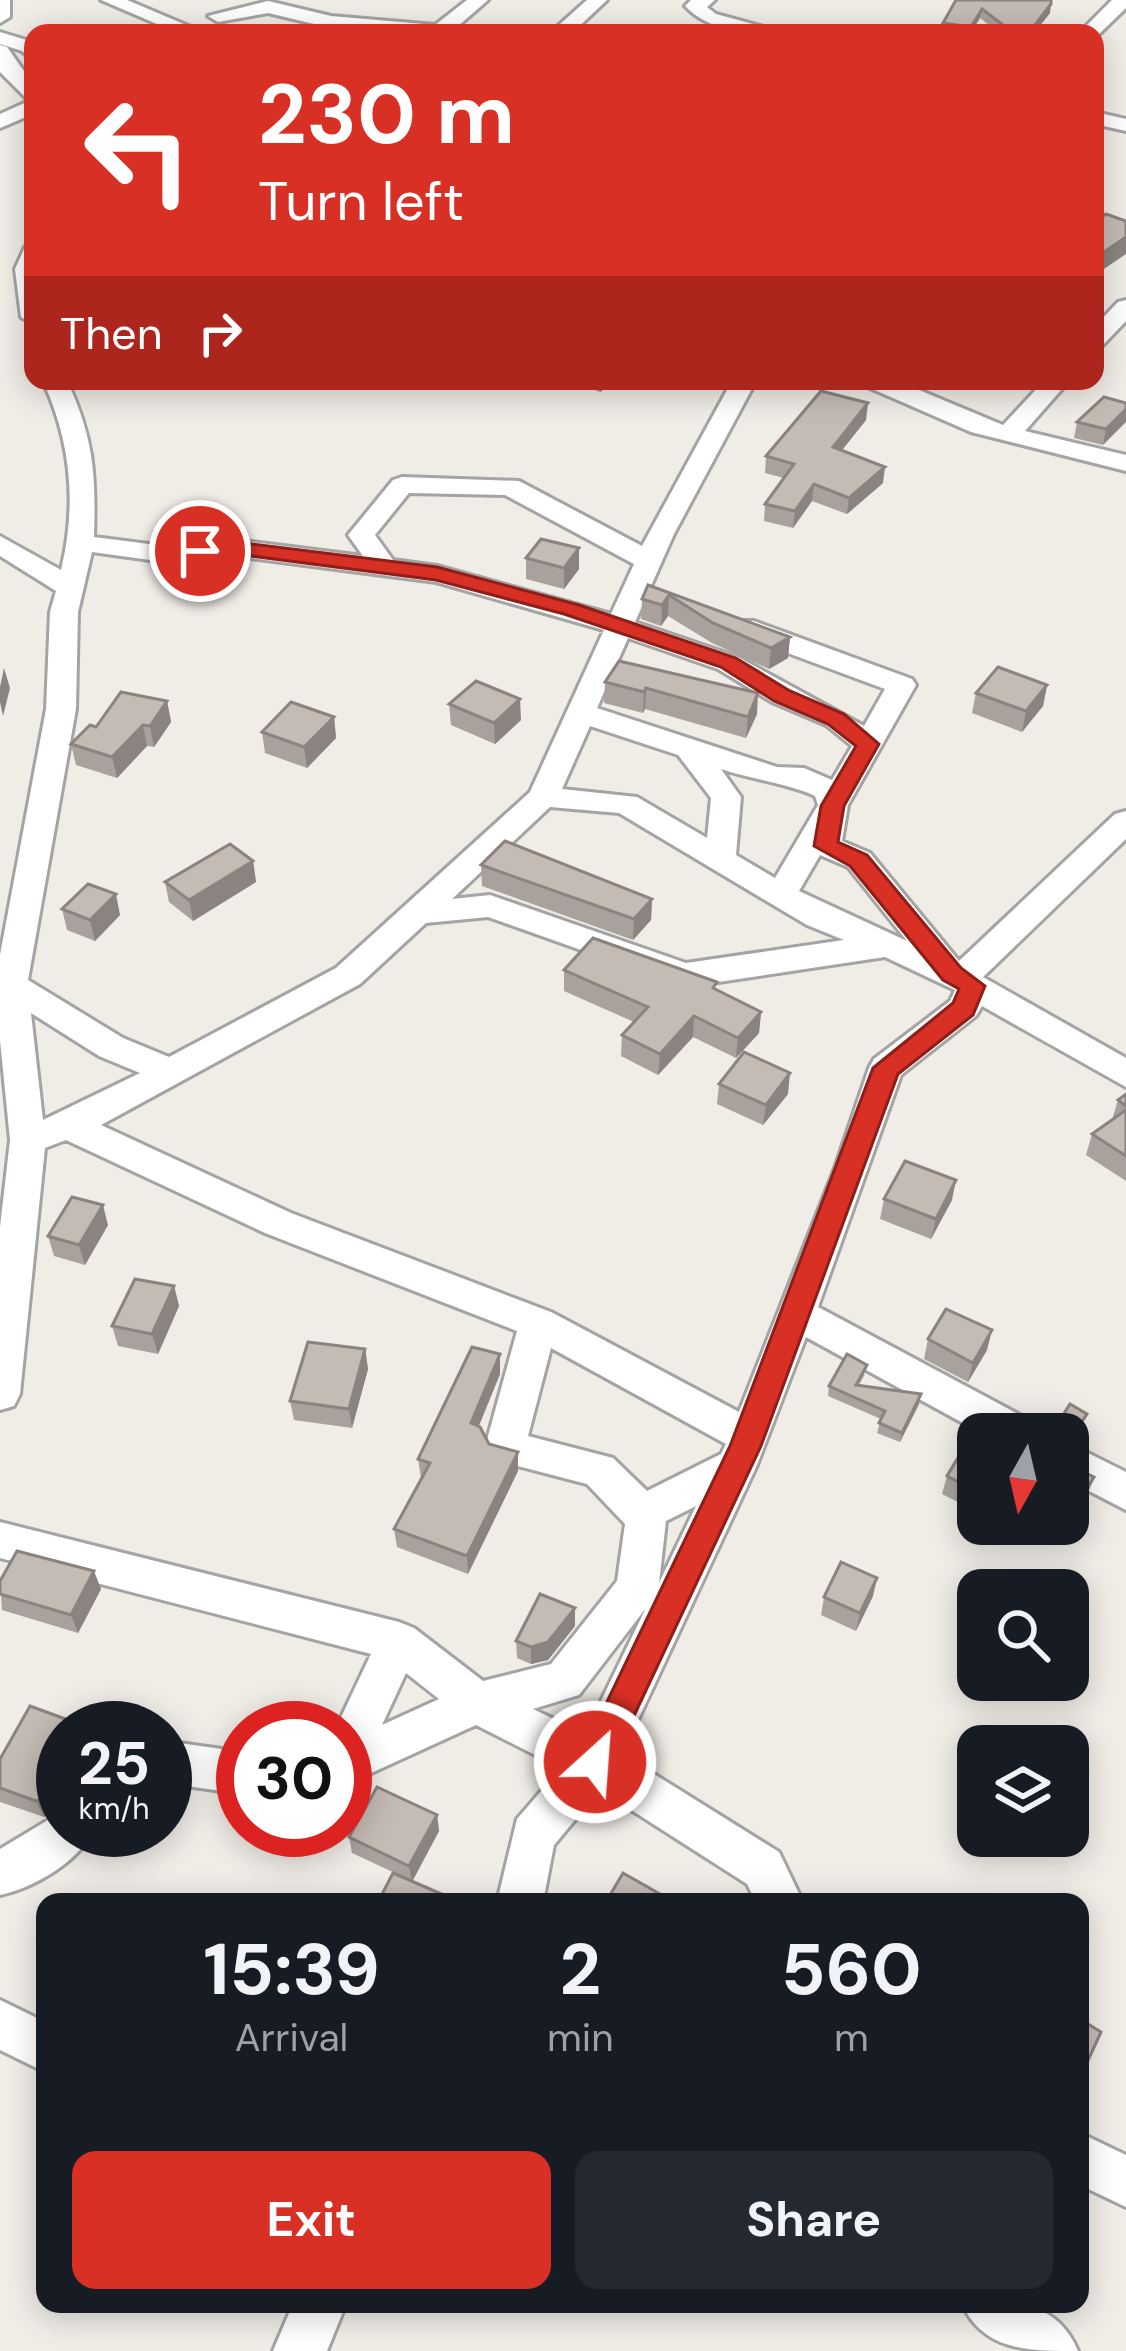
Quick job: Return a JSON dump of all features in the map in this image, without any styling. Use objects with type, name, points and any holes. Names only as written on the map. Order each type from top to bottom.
[{"type":"street","points":[[0,17],[1,0]]},
{"type":"street","points":[[110,0],[174,24]]},
{"type":"street","points":[[458,24],[479,0]]},
{"type":"street","points":[[570,24],[598,0]]},
{"type":"street","points":[[706,0],[694,6],[710,18],[736,24]]},
{"type":"street","points":[[1098,24],[1123,0]]},
{"type":"street","points":[[223,8],[268,7],[358,24]]},
{"type":"street","points":[[0,51],[7,68],[24,81]]},
{"type":"street","points":[[0,259],[24,239]]},
{"type":"street","points":[[0,1394],[28,1140],[9,1000],[61,709],[64,612],[81,543],[83,466],[74,422],[59,390]]},
{"type":"street","points":[[28,1140],[349,976],[543,797],[619,628],[648,582],[740,390]]},
{"type":"street","points":[[898,390],[980,427],[1126,463]]},
{"type":"street","points":[[1010,432],[1049,390]]},
{"type":"street","points":[[385,567],[361,535],[402,485],[510,487],[648,582]]},
{"type":"street","points":[[81,543],[172,554],[228,547],[437,574],[572,610],[728,662],[782,696],[836,719],[868,744]]},
{"type":"street","points":[[0,544],[70,588]]},
{"type":"street","points":[[725,620],[902,685],[781,895]]},
{"type":"street","points":[[522,1893],[532,1835],[595,1762],[797,1313],[886,1068],[964,1008],[962,980],[859,860],[826,846],[833,806],[829,791],[803,778],[776,777],[581,713]]},
{"type":"street","points":[[689,748],[726,796],[720,859]]},
{"type":"street","points":[[543,797],[626,804],[818,917],[962,980],[1126,1074]]},
{"type":"street","points":[[962,980],[1126,821]]},
{"type":"street","points":[[0,909],[28,887]]},
{"type":"street","points":[[416,914],[490,906],[685,974],[888,946]]},
{"type":"street","points":[[9,1000],[167,1070]]},
{"type":"street","points":[[67,1124],[278,1223],[538,1323],[737,1448]]},
{"type":"street","points":[[797,1313],[980,1413]]},
{"type":"street","points":[[538,1323],[505,1447],[599,1470],[646,1518]]},
{"type":"street","points":[[372,1748],[477,1703],[564,1681],[637,1588],[647,1511],[737,1448]]},
{"type":"street","points":[[1089,1472],[1126,1492]]},
{"type":"street","points":[[0,1540],[399,1642],[477,1703],[595,1762],[763,1868],[776,1893]]},
{"type":"street","points":[[372,1701],[399,1642]]},
{"type":"street","points":[[0,1873],[16,1869],[36,1855]]},
{"type":"street","points":[[0,2024],[36,2043]]},
{"type":"street","points":[[1089,2163],[1126,2182]]},
{"type":"street","points":[[300,2351],[316,2313]]},
{"type":"street","points":[[1000,2313],[1051,2351]]},
{"type":"building","points":[[956,0],[1051,0],[1036,24],[1002,24],[982,9],[973,24],[943,23]]},
{"type":"building","points":[[1104,215],[1126,221],[1126,237],[1104,252]]},
{"type":"building","points":[[821,391],[868,403],[833,447],[885,467],[849,498],[814,484],[795,511],[765,504],[794,464],[766,456]]},
{"type":"building","points":[[1104,397],[1126,403],[1126,409],[1106,429],[1077,422]]},
{"type":"building","points":[[541,539],[579,548],[564,568],[526,558]]},
{"type":"building","points":[[648,585],[790,637],[771,648],[713,623],[669,595],[662,605],[642,599]]},
{"type":"building","points":[[619,661],[758,693],[748,717],[646,688],[644,692],[605,682]]},
{"type":"building","points":[[998,667],[1047,685],[1026,711],[976,693]]},
{"type":"building","points":[[476,681],[520,699],[494,723],[449,704]]},
{"type":"building","points":[[121,692],[167,701],[150,726],[143,725],[112,757],[71,744],[90,725],[96,727]]},
{"type":"building","points":[[291,702],[334,717],[304,747],[262,732]]},
{"type":"building","points":[[505,841],[652,899],[634,919],[481,865]]},
{"type":"building","points":[[230,844],[253,861],[189,900],[165,882]]},
{"type":"building","points":[[88,884],[116,894],[90,920],[62,909]]},
{"type":"building","points":[[593,938],[717,982],[713,988],[761,1012],[738,1038],[694,1016],[660,1054],[622,1035],[648,1007],[564,970]]},
{"type":"building","points":[[744,1052],[790,1073],[766,1105],[719,1084]]},
{"type":"building","points":[[1126,1110],[1126,1156],[1092,1134]]},
{"type":"building","points":[[905,1161],[956,1180],[936,1219],[884,1199]]},
{"type":"building","points":[[72,1197],[103,1205],[79,1245],[48,1236]]},
{"type":"building","points":[[135,1279],[174,1286],[152,1334],[112,1326]]},
{"type":"building","points":[[946,1309],[992,1330],[973,1363],[928,1339]]},
{"type":"building","points":[[308,1342],[365,1349],[349,1409],[290,1401]]},
{"type":"building","points":[[472,1347],[500,1354],[471,1423],[480,1427],[489,1444],[518,1452],[467,1556],[394,1529],[430,1463],[418,1459]]},
{"type":"building","points":[[847,1354],[867,1365],[856,1385],[921,1394],[902,1433],[879,1423],[885,1411],[829,1386]]},
{"type":"building","points":[[1070,1404],[1085,1413],[1064,1413]]},
{"type":"building","points":[[957,1459],[957,1481],[947,1476]]},
{"type":"building","points":[[17,1551],[94,1571],[71,1615],[0,1594],[0,1581]]},
{"type":"building","points":[[841,1562],[877,1578],[860,1613],[824,1597]]},
{"type":"building","points":[[540,1594],[575,1608],[548,1642],[531,1647],[516,1641]]},
{"type":"building","points":[[30,1706],[36,1708],[36,1801],[0,1788],[0,1759]]},
{"type":"building","points":[[377,1787],[437,1815],[409,1866],[372,1848],[372,1796]]},
{"type":"building","points":[[393,1873],[439,1893],[383,1893]]},
{"type":"building","points":[[623,1873],[658,1893],[611,1893]]},
{"type":"building","points":[[1089,2025],[1101,2032],[1089,2058]]},
{"type":"route","points":[[200,551],[228,547],[437,574],[572,610],[728,662],[782,696],[836,719],[868,744],[833,806],[826,846],[859,860],[952,974],[973,986],[964,1008],[886,1068],[853,1168],[746,1446],[595,1762]]}]
